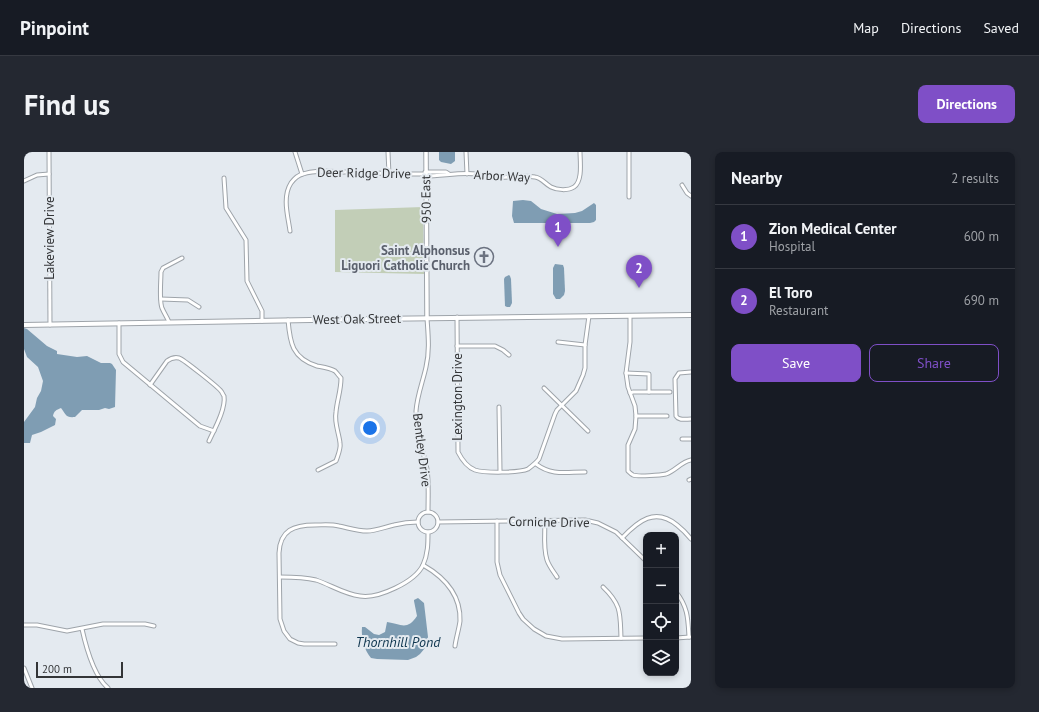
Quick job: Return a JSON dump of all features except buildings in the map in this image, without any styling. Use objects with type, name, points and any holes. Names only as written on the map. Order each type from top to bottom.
[{"type":"main road","name":"West Oak Street","points":[[24,325],[457,317],[691,315]]},
{"type":"street","name":"Lakeview Drive","points":[[49,152],[50,325]]},
{"type":"street","points":[[290,231],[286,200],[287,192],[295,178],[302,174],[295,152]]},
{"type":"street","points":[[388,152],[389,174]]},
{"type":"street","name":"950 East","points":[[426,152],[425,174],[428,318]]},
{"type":"street","points":[[466,152],[467,174]]},
{"type":"street","name":"Arbor Way","points":[[425,174],[446,172],[449,174],[477,174],[492,177],[530,176],[537,177],[550,187],[556,189],[572,188],[578,184],[580,178],[580,152]]},
{"type":"street","points":[[629,152],[629,197]]},
{"type":"street","name":"Deer Ridge Drive","points":[[302,174],[315,171],[425,174]]},
{"type":"street","points":[[24,181],[37,175],[49,174]]},
{"type":"street","points":[[224,178],[226,208],[246,240],[247,281],[262,311],[262,321]]},
{"type":"street","points":[[682,185],[691,196]]},
{"type":"street","points":[[169,322],[167,315],[162,308],[161,272],[163,268],[182,258]]},
{"type":"street","points":[[161,299],[188,300],[199,307]]},
{"type":"street","points":[[586,472],[553,472],[545,470],[536,464],[557,410],[576,391],[583,376],[589,316]]},
{"type":"street","points":[[630,316],[630,342],[626,381],[636,416],[634,429],[628,445],[628,469],[631,474],[635,476],[660,475],[666,474],[684,462],[691,460]]},
{"type":"street","name":"Lexington Drive","points":[[457,317],[458,452],[464,462],[474,470],[522,470],[528,469],[536,464]]},
{"type":"street","name":"Bentley Drive","points":[[428,318],[429,349],[416,411],[418,429],[428,478],[428,512]]},
{"type":"street","points":[[288,320],[289,336],[292,348],[300,357],[313,364],[335,371],[341,378],[341,387],[336,413],[340,444],[339,453],[336,461],[318,470]]},
{"type":"street","points":[[119,323],[119,354],[123,362],[200,426],[214,431]]},
{"type":"street","points":[[558,342],[585,345]]},
{"type":"street","points":[[457,346],[495,346],[509,355]]},
{"type":"street","points":[[150,385],[167,361],[178,358],[182,359],[221,390],[224,398],[222,411],[220,419],[209,441]]},
{"type":"street","points":[[691,372],[679,373],[675,379],[676,416],[677,418],[683,420],[691,419]]},
{"type":"street","points":[[626,373],[648,374],[649,392]]},
{"type":"street","points":[[544,388],[588,431]]},
{"type":"street","points":[[630,393],[670,392]]},
{"type":"street","points":[[499,408],[500,471]]},
{"type":"street","points":[[636,416],[667,416]]},
{"type":"street","points":[[682,439],[691,439]]},
{"type":"street","points":[[428,512],[434,514],[438,519],[438,522],[435,529],[428,532],[420,528],[418,519],[423,513],[428,512]]},
{"type":"street","points":[[622,538],[639,522],[649,518],[658,517],[674,522],[691,538]]},
{"type":"street","points":[[545,520],[546,558],[557,577]]},
{"type":"street","name":"Corniche Drive","points":[[438,522],[585,520],[598,523],[616,532],[643,559]]},
{"type":"street","points":[[497,521],[497,562],[500,575],[519,613],[534,629],[546,636],[562,640],[643,638]]},
{"type":"street","points":[[335,644],[304,644],[294,641],[287,635],[282,627],[280,619],[279,553],[281,543],[285,536],[293,528],[306,525],[326,524],[362,531],[370,531],[402,523],[418,522]]},
{"type":"street","points":[[280,577],[307,578],[355,595],[367,597],[373,596],[407,581],[423,565],[428,551],[428,532]]},
{"type":"street","points":[[423,565],[442,578],[448,584],[456,597],[460,612],[460,622],[454,646]]},
{"type":"street","points":[[603,586],[618,605],[620,612],[621,638]]},
{"type":"street","points":[[679,596],[687,610],[690,637],[679,638]]},
{"type":"street","points":[[24,625],[37,625],[64,631],[73,631],[103,624],[145,624],[154,626]]},
{"type":"street","points":[[82,629],[97,674],[108,688]]},
{"type":"street","points":[[24,668],[32,688]]},
{"type":"green space","points":[[423,207],[424,274],[335,272],[335,210]]},
{"type":"water","points":[[439,152],[455,152],[455,161],[451,164],[441,162],[439,160]]},
{"type":"water","points":[[513,201],[531,201],[541,209],[557,214],[582,211],[594,203],[596,205],[596,220],[590,223],[514,223],[512,216]]},
{"type":"water","points":[[555,264],[563,265],[564,268],[565,291],[564,295],[560,299],[556,299],[553,294],[553,268]]},
{"type":"water","points":[[509,275],[511,279],[512,303],[510,307],[507,307],[505,306],[504,279]]},
{"type":"water","points":[[24,328],[47,346],[57,351],[57,354],[77,357],[87,356],[101,363],[112,364],[116,370],[115,407],[99,410],[82,410],[75,417],[69,417],[61,408],[53,414],[56,419],[55,425],[32,435],[30,443],[24,443],[24,422],[35,407],[43,381],[38,367],[27,357],[24,349]]},
{"type":"water","name":"Thornhill Pond","points":[[418,598],[424,603],[428,637],[425,648],[416,657],[408,660],[371,658],[366,651],[362,635],[362,627],[365,627],[374,634],[379,635],[385,632],[387,622],[404,625],[410,624],[417,616],[414,600]]},
{"type":"place","name":"Zion Medical Center","points":[[558,247]]},
{"type":"place","name":"Saint Alphonsus Liguori Catholic Church","points":[[484,257]]},
{"type":"place","name":"El Toro","points":[[639,288]]}]
